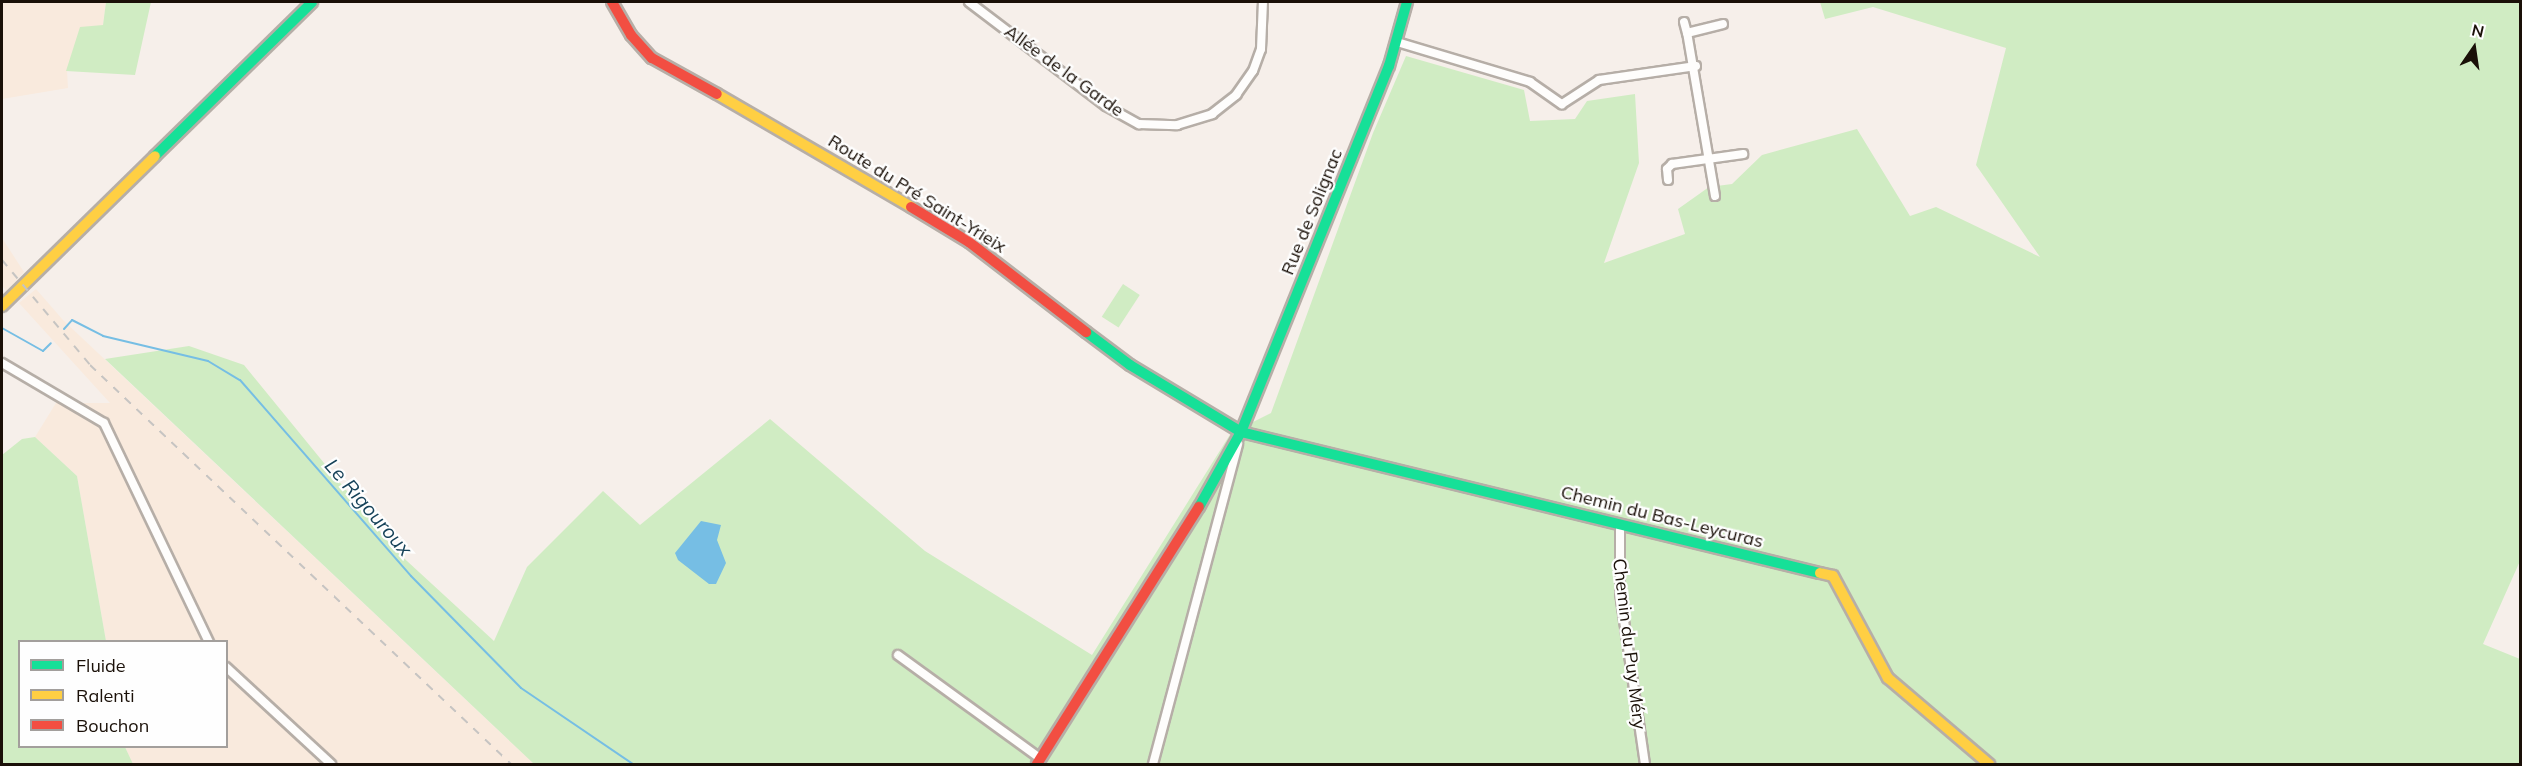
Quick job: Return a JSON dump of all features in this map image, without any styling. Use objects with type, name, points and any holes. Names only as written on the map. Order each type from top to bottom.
[{"type":"street","points":[[2,306],[312,2]]},
{"type":"street","name":"Route du Pré Saint-Yrieix","points":[[612,2],[632,35],[651,58],[778,127],[969,242],[1130,365],[1241,432]]},
{"type":"street","name":"Allée de la Garde","points":[[969,2],[1106,106],[1139,124],[1177,125],[1212,114],[1236,95],[1253,71],[1261,49],[1263,2]]},
{"type":"street","name":"Rue de Solignac","points":[[1038,761],[1213,484],[1241,432],[1397,42],[1407,2]]},
{"type":"street","points":[[1684,22],[1696,66],[1715,196]]},
{"type":"street","points":[[1687,33],[1723,24]]},
{"type":"street","points":[[1397,42],[1530,82],[1558,102],[1599,80],[1696,66]]},
{"type":"street","points":[[1668,180],[1667,169],[1672,164],[1743,154]]},
{"type":"street","points":[[2,363],[104,423],[208,640]]},
{"type":"street","points":[[1153,765],[1241,432]]},
{"type":"street","name":"Chemin du Bas-Leycuras","points":[[1241,432],[1833,576],[1888,678],[1989,765]]},
{"type":"street","name":"Chemin du Puy Méry","points":[[1620,524],[1620,593],[1645,765]]},
{"type":"street","points":[[898,655],[1038,761]]},
{"type":"street","points":[[228,669],[331,764]]},
{"type":"shaded area","points":[[2,2],[106,2],[103,25],[67,71],[68,88],[2,99]]},
{"type":"shaded area","points":[[2,238],[24,272],[6,291],[2,285]]},
{"type":"shaded area","points":[[36,289],[63,320],[534,764],[133,764],[125,748],[228,748],[228,640],[106,640],[77,476],[35,437],[56,403],[110,403],[19,303]]},
{"type":"green space","points":[[106,2],[151,2],[135,75],[66,71],[80,27],[103,25]]},
{"type":"green space","points":[[1820,2],[2520,2],[2520,561],[2483,644],[2520,659],[2520,764],[534,764],[105,359],[189,346],[244,365],[395,550],[494,641],[527,567],[603,491],[640,525],[770,419],[925,551],[1092,655],[1231,433],[1271,413],[1373,133],[1406,56],[1524,90],[1530,121],[1575,119],[1587,101],[1635,94],[1639,163],[1604,263],[1685,234],[1678,209],[1709,187],[1732,184],[1762,155],[1857,129],[1910,216],[1936,207],[2040,257],[1976,165],[2006,48],[1873,7],[1825,19]]},
{"type":"green space","points":[[1123,284],[1140,295],[1119,328],[1102,317]]},
{"type":"green space","points":[[35,437],[77,476],[106,640],[18,640],[18,748],[125,748],[133,764],[2,764],[2,455],[22,439]]},
{"type":"water","points":[[701,521],[721,525],[717,540],[726,563],[716,584],[709,584],[678,560],[675,553]]},
{"type":"waterway","name":"Le Rigouroux","points":[[64,329],[72,320],[103,336],[208,361],[240,380],[411,576],[521,688],[633,764]]},
{"type":"waterway","name":"Le Rigouroux","points":[[2,328],[43,351],[51,343]]},
{"type":"railway","points":[[2,260],[90,365],[511,764]]},
{"type":"traffic: fast","points":[[155,156],[312,2]]},
{"type":"traffic: fast","points":[[1199,507],[1241,432],[1389,66],[1407,2]]},
{"type":"traffic: fast","points":[[1086,332],[1130,365],[1241,432],[1820,573]]},
{"type":"traffic: slow","points":[[717,94],[911,207]]},
{"type":"traffic: slow","points":[[2,306],[155,156]]},
{"type":"traffic: slow","points":[[1820,573],[1833,576],[1888,678],[1989,764]]},
{"type":"traffic: jam","points":[[612,2],[631,35],[652,58],[717,94]]},
{"type":"traffic: jam","points":[[911,207],[969,242],[1086,332]]},
{"type":"traffic: jam","points":[[1037,764],[1199,507]]}]
